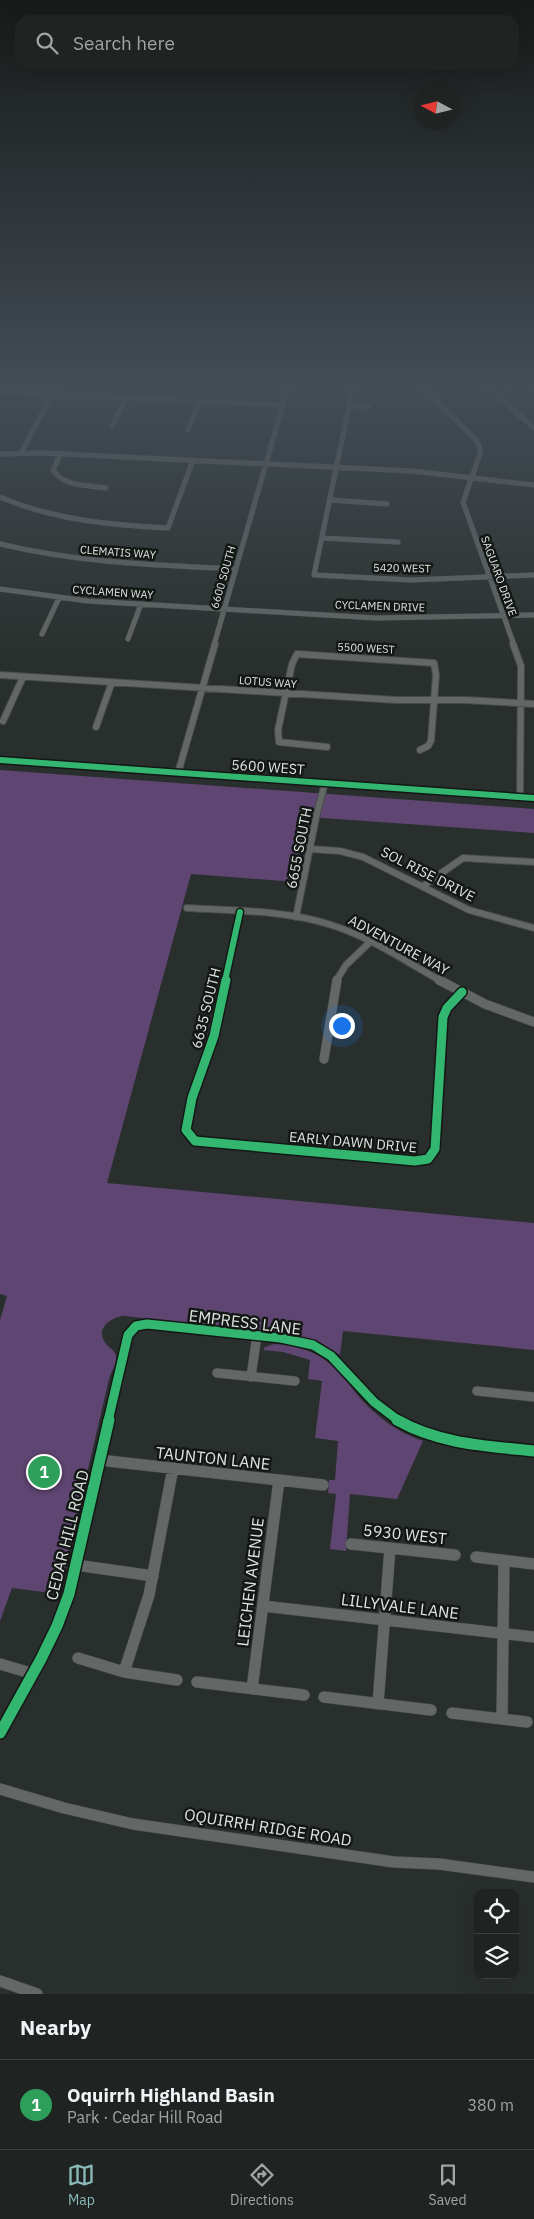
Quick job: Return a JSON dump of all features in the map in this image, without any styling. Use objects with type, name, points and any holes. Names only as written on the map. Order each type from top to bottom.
[{"type":"main road","name":"5600 WEST","points":[[0,760],[534,798]]},
{"type":"street","points":[[67,480],[106,488]]},
{"type":"street","points":[[0,497],[28,509],[71,520],[107,525],[168,528],[186,480]]},
{"type":"street","name":"6600 SOUTH","points":[[178,773],[261,480]]},
{"type":"street","points":[[334,480],[322,538],[398,542]]},
{"type":"street","name":"SAGUARO DRIVE","points":[[471,480],[464,498],[464,508],[521,666],[520,797]]},
{"type":"street","points":[[496,480],[534,485]]},
{"type":"street","points":[[330,500],[387,504]]},
{"type":"street","name":"5420 WEST","points":[[322,538],[314,575],[411,580],[534,575]]},
{"type":"street","name":"CLEMATIS WAY","points":[[0,544],[69,558],[236,569]]},
{"type":"street","name":"CYCLAMEN WAY","points":[[0,589],[59,598],[225,609]]},
{"type":"street","points":[[42,634],[59,598]]},
{"type":"street","points":[[128,639],[141,604]]},
{"type":"street","name":"CYCLAMEN DRIVE","points":[[225,609],[388,618],[534,615]]},
{"type":"street","name":"5500 WEST","points":[[286,693],[292,664],[297,654],[434,663],[436,675],[434,700]]},
{"type":"street","name":"LOTUS WAY","points":[[0,675],[396,700],[534,704]]},
{"type":"street","points":[[3,721],[23,677]]},
{"type":"street","points":[[96,727],[112,682]]},
{"type":"street","points":[[286,693],[278,730],[279,742],[327,747]]},
{"type":"street","points":[[420,750],[428,746],[431,741],[434,700]]},
{"type":"street","name":"6655 SOUTH","points":[[296,917],[303,893],[316,816],[325,784]]},
{"type":"street","name":"SOL RISE DRIVE","points":[[310,848],[340,851],[363,857],[476,912],[534,928]]},
{"type":"street","points":[[423,886],[463,858],[534,862]]},
{"type":"street","name":"ADVENTURE WAY","points":[[187,908],[296,917],[327,923],[370,942],[499,1010],[534,1022]]},
{"type":"street","name":"6635 SOUTH","points":[[190,1137],[186,1130],[192,1098],[214,1036],[240,912]]},
{"type":"street","points":[[324,1059],[334,983],[346,964],[370,942]]},
{"type":"street","name":"EARLY DAWN DRIVE","points":[[190,1137],[198,1142],[415,1161],[429,1159],[434,1154],[435,1149],[443,1017],[447,1008],[462,992]]},
{"type":"street","name":"EMPRESS LANE","points":[[129,1331],[138,1325],[147,1324],[297,1340],[326,1353],[341,1365],[381,1408],[400,1422],[422,1433],[455,1443],[534,1451]]},
{"type":"street","name":"CEDAR HILL ROAD","points":[[0,1733],[34,1674],[57,1626],[76,1565],[129,1331]]},
{"type":"street","points":[[251,1377],[258,1335]]},
{"type":"street","points":[[217,1373],[295,1382]]},
{"type":"street","points":[[477,1391],[534,1397]]},
{"type":"street","name":"TAUNTON LANE","points":[[100,1460],[323,1485]]},
{"type":"street","points":[[124,1672],[143,1618],[153,1576],[173,1468]]},
{"type":"street","name":"LEICHEN AVENUE","points":[[252,1689],[279,1480]]},
{"type":"street","name":"5930 WEST","points":[[351,1544],[455,1555]]},
{"type":"street","points":[[378,1704],[390,1548]]},
{"type":"street","points":[[476,1557],[534,1564]]},
{"type":"street","points":[[502,1718],[504,1560]]},
{"type":"street","points":[[76,1565],[153,1576]]},
{"type":"street","name":"LILLYVALE LANE","points":[[263,1606],[534,1637]]},
{"type":"street","points":[[78,1658],[124,1672],[177,1680]]},
{"type":"street","points":[[0,1664],[34,1674]]},
{"type":"street","points":[[197,1682],[304,1695]]},
{"type":"street","points":[[324,1697],[431,1710]]},
{"type":"street","points":[[452,1713],[527,1722]]},
{"type":"street","name":"OQUIRRH RIDGE ROAD","points":[[0,1789],[71,1810],[152,1827],[245,1839],[274,1846],[376,1859],[440,1864],[534,1877]]},
{"type":"street","points":[[0,1981],[37,1994]]},
{"type":"shaded area","points":[[0,770],[534,809],[534,833],[308,817],[296,882],[191,874],[107,1183],[534,1223],[534,1350],[343,1331],[340,1355],[319,1342],[295,1335],[125,1316],[111,1320],[104,1327],[102,1336],[105,1343],[113,1350],[116,1362],[109,1379],[59,1594],[12,1588],[0,1621],[0,1320],[7,1296],[0,1294]]},
{"type":"shaded area","points":[[274,1344],[297,1347],[319,1356],[336,1369],[359,1397],[380,1417],[396,1429],[423,1441],[397,1499],[350,1494],[346,1551],[330,1549],[336,1494],[328,1493],[329,1480],[335,1480],[338,1441],[315,1438],[322,1381],[308,1379],[310,1360],[283,1352],[263,1350],[265,1347]]},
{"type":"cycle path","points":[[0,760],[534,798]]},
{"type":"cycle path","points":[[240,912],[214,1036],[192,1098],[186,1130],[195,1141],[415,1161],[428,1159],[435,1149],[443,1017],[447,1008],[462,992]]},
{"type":"cycle path","points":[[0,1733],[41,1659],[57,1626],[69,1594],[127,1339],[131,1330],[136,1326],[147,1324],[305,1342],[331,1356],[374,1402],[391,1416],[410,1427],[429,1435],[449,1440],[491,1447],[534,1451]]},
{"type":"place","name":"Oquirrh Highland Basin","points":[[44,1472]]}]
